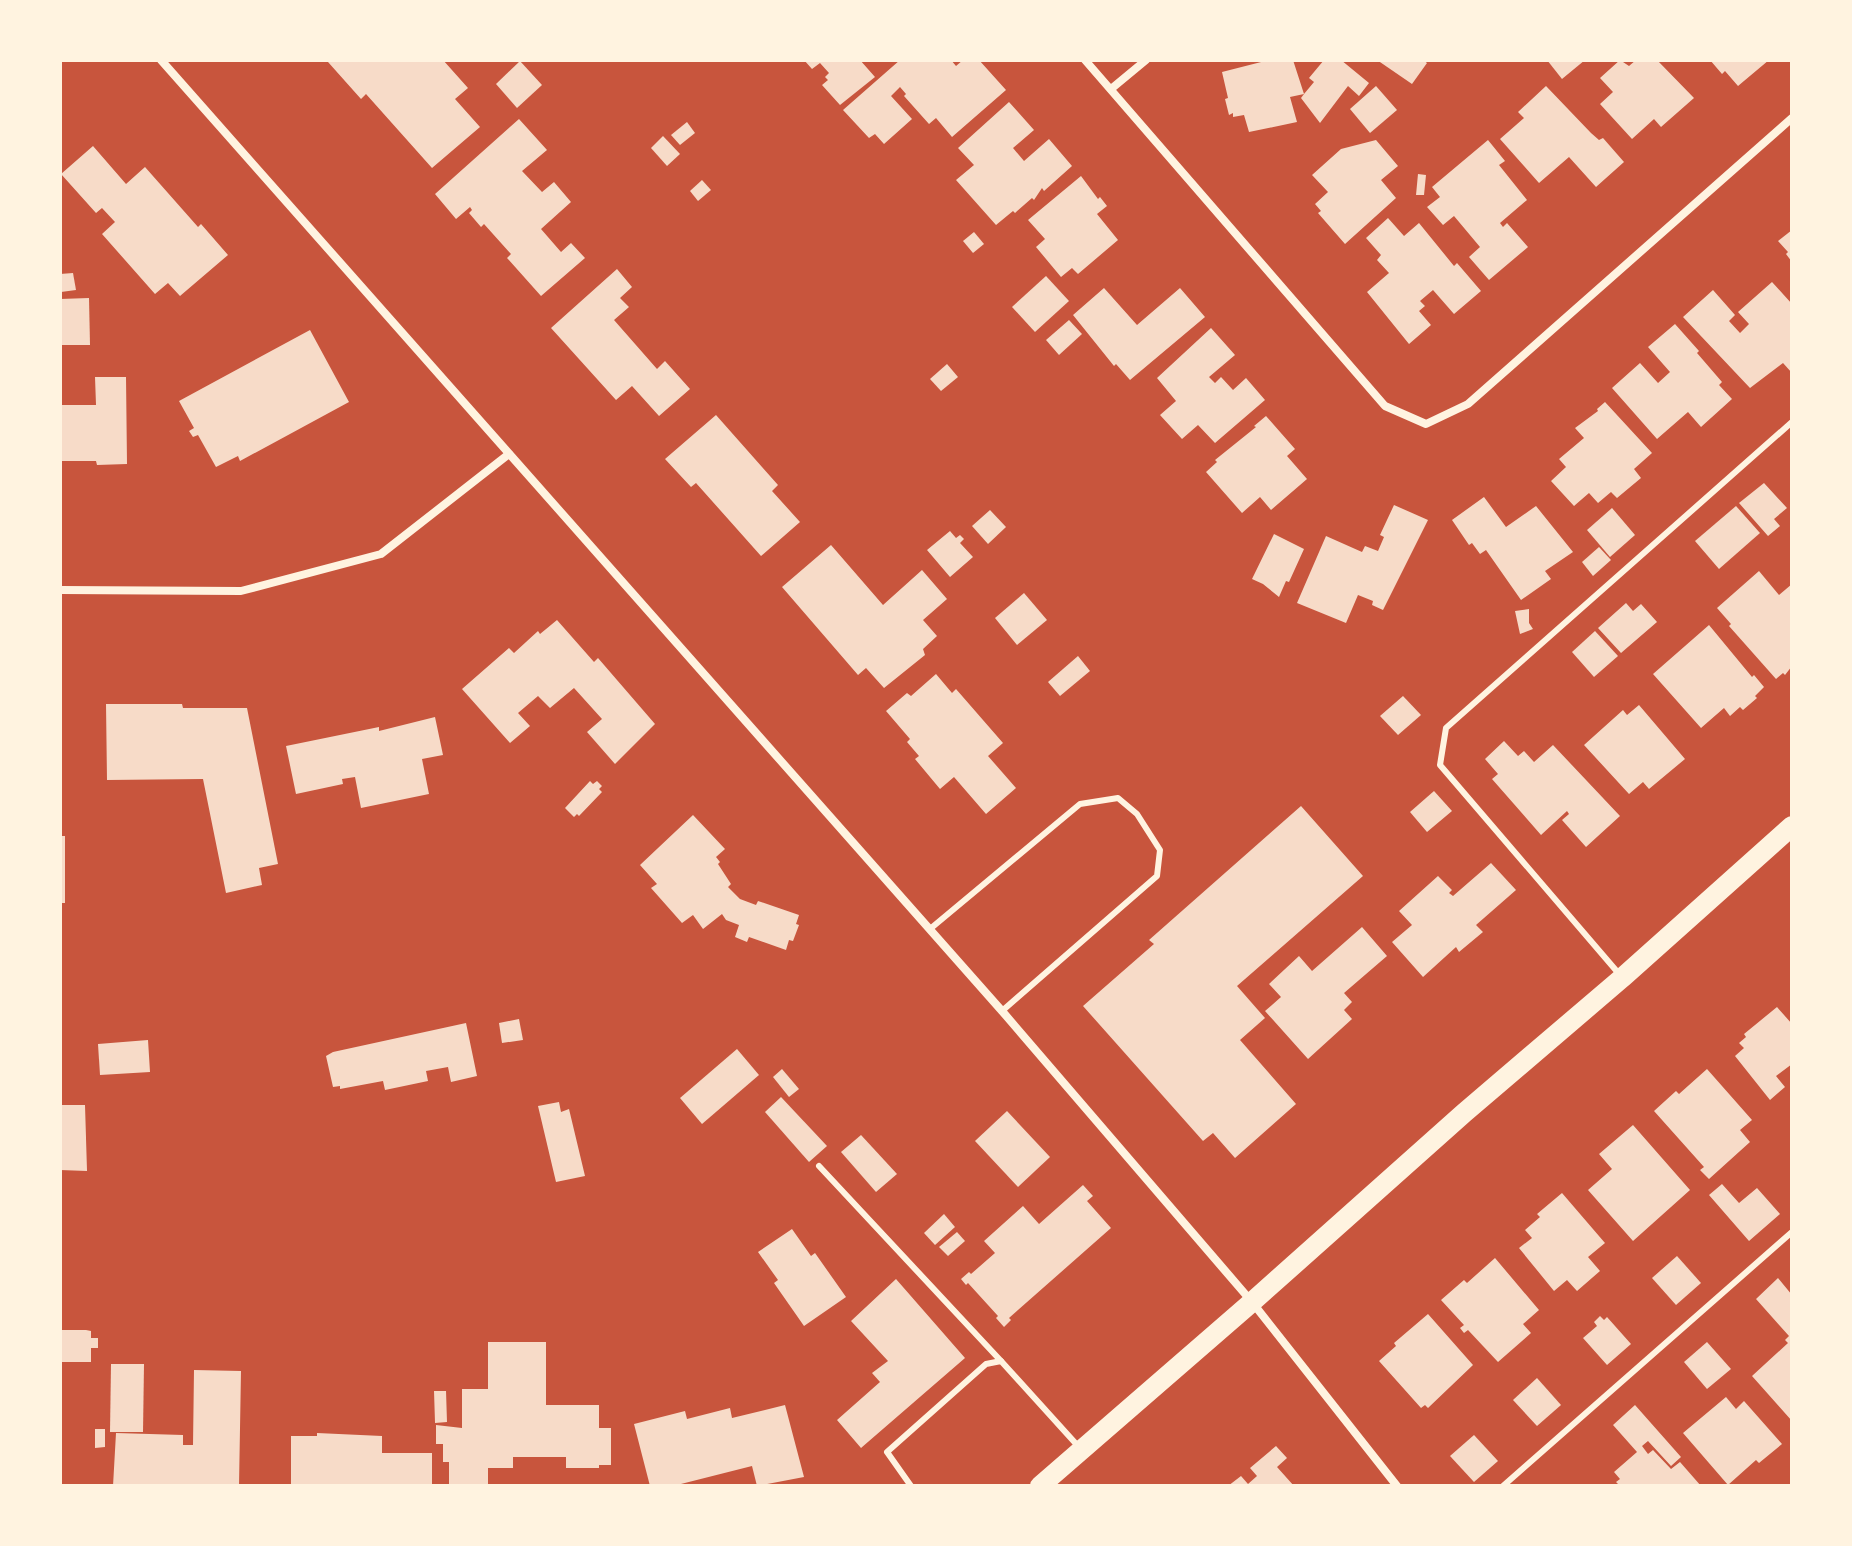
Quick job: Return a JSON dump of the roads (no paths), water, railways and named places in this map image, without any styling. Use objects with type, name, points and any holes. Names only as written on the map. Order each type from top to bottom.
[{"type":"main road","points":[[1040,1486],[1792,826]]},
{"type":"street","points":[[161,60],[1002,1011],[1252,1302],[1397,1486]]},
{"type":"street","points":[[1085,60],[1385,406],[1426,424],[1468,404],[1792,118]]},
{"type":"street","points":[[1111,89],[1146,60]]},
{"type":"street","points":[[60,590],[241,591],[381,554],[509,454]]},
{"type":"lane","points":[[1622,978],[1440,765],[1446,728],[1792,422]]},
{"type":"lane","points":[[930,929],[1080,804],[1118,798],[1137,814],[1160,850],[1157,876],[1002,1011]]},
{"type":"lane","points":[[819,1166],[1082,1450]]},
{"type":"lane","points":[[1503,1486],[1792,1232]]},
{"type":"lane","points":[[911,1486],[887,1452],[986,1364],[1001,1361]]}]
